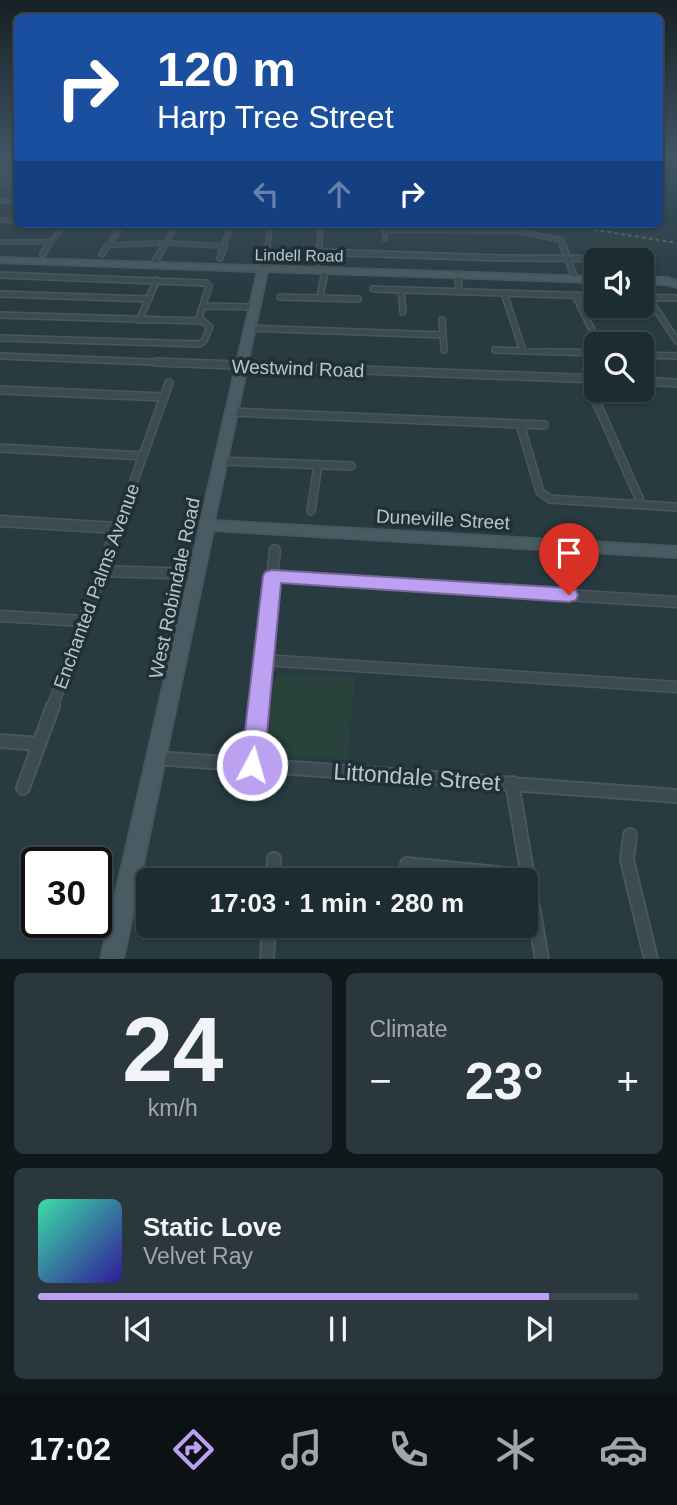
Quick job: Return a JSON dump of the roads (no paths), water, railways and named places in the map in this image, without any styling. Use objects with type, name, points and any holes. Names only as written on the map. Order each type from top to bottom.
[{"type":"street","points":[[43,254],[61,228]]},
{"type":"street","points":[[102,254],[119,228]]},
{"type":"street","points":[[153,265],[175,228]]},
{"type":"street","points":[[220,258],[230,228]]},
{"type":"street","name":"West Robindale Road","points":[[112,959],[270,228]]},
{"type":"street","points":[[318,262],[321,228]]},
{"type":"street","points":[[384,228],[385,239]]},
{"type":"street","points":[[397,228],[450,232],[516,231],[558,238],[575,279]]},
{"type":"street","points":[[449,228],[450,232]]},
{"type":"street","points":[[0,242],[51,243]]},
{"type":"street","points":[[108,245],[167,243],[224,246]]},
{"type":"street","points":[[318,252],[584,258]]},
{"type":"street","name":"Lindell Road","points":[[0,260],[584,279]]},
{"type":"street","points":[[320,298],[325,270]]},
{"type":"street","points":[[458,274],[459,292]]},
{"type":"street","points":[[0,275],[206,283],[209,286],[198,318],[200,321]]},
{"type":"street","points":[[139,320],[157,280]]},
{"type":"street","points":[[654,282],[675,283]]},
{"type":"street","points":[[373,289],[584,295]]},
{"type":"street","points":[[401,290],[402,312]]},
{"type":"street","points":[[504,293],[523,351]]},
{"type":"street","points":[[0,294],[148,299]]},
{"type":"street","points":[[575,295],[592,330]]},
{"type":"street","points":[[280,297],[358,299]]},
{"type":"street","points":[[654,297],[675,298]]},
{"type":"street","points":[[203,306],[255,307]]},
{"type":"street","points":[[654,309],[677,341]]},
{"type":"street","points":[[0,315],[200,321],[209,327],[202,343],[0,338]]},
{"type":"street","points":[[442,320],[444,350]]},
{"type":"street","points":[[250,328],[443,335]]},
{"type":"street","points":[[495,350],[584,353]]},
{"type":"street","points":[[654,355],[677,356]]},
{"type":"street","name":"Westwind Road","points":[[0,356],[584,379]]},
{"type":"street","points":[[654,382],[677,383]]},
{"type":"street","name":"Enchanted Palms Avenue","points":[[23,788],[169,383]]},
{"type":"street","points":[[0,390],[164,397]]},
{"type":"street","points":[[596,402],[642,505]]},
{"type":"street","points":[[232,412],[544,425]]},
{"type":"street","points":[[520,424],[540,492],[550,499],[676,507]]},
{"type":"street","points":[[0,448],[143,456]]},
{"type":"street","points":[[221,461],[351,466]]},
{"type":"street","points":[[311,511],[318,465]]},
{"type":"street","points":[[0,522],[116,528]]},
{"type":"street","name":"Duneville Street","points":[[207,525],[677,552]]},
{"type":"street","points":[[252,765],[275,550]]},
{"type":"street","points":[[101,571],[197,574]]},
{"type":"street","points":[[272,576],[677,602]]},
{"type":"street","points":[[0,616],[83,621]]},
{"type":"street","points":[[263,660],[677,687]]},
{"type":"street","points":[[0,741],[38,744]]},
{"type":"street","name":"Littondale Street","points":[[156,758],[677,796]]},
{"type":"street","points":[[512,783],[526,868]]},
{"type":"street","points":[[630,835],[627,844],[629,872],[652,959]]},
{"type":"street","points":[[274,859],[274,868]]},
{"type":"street","points":[[407,864],[447,868]]},
{"type":"street","points":[[126,894],[136,894]]},
{"type":"street","points":[[538,937],[542,959]]},
{"type":"street","points":[[267,959],[268,938]]},
{"type":"water","points":[[663,203],[677,203],[677,226],[663,225]]},
{"type":"railway","points":[[584,228],[677,243]]}]
